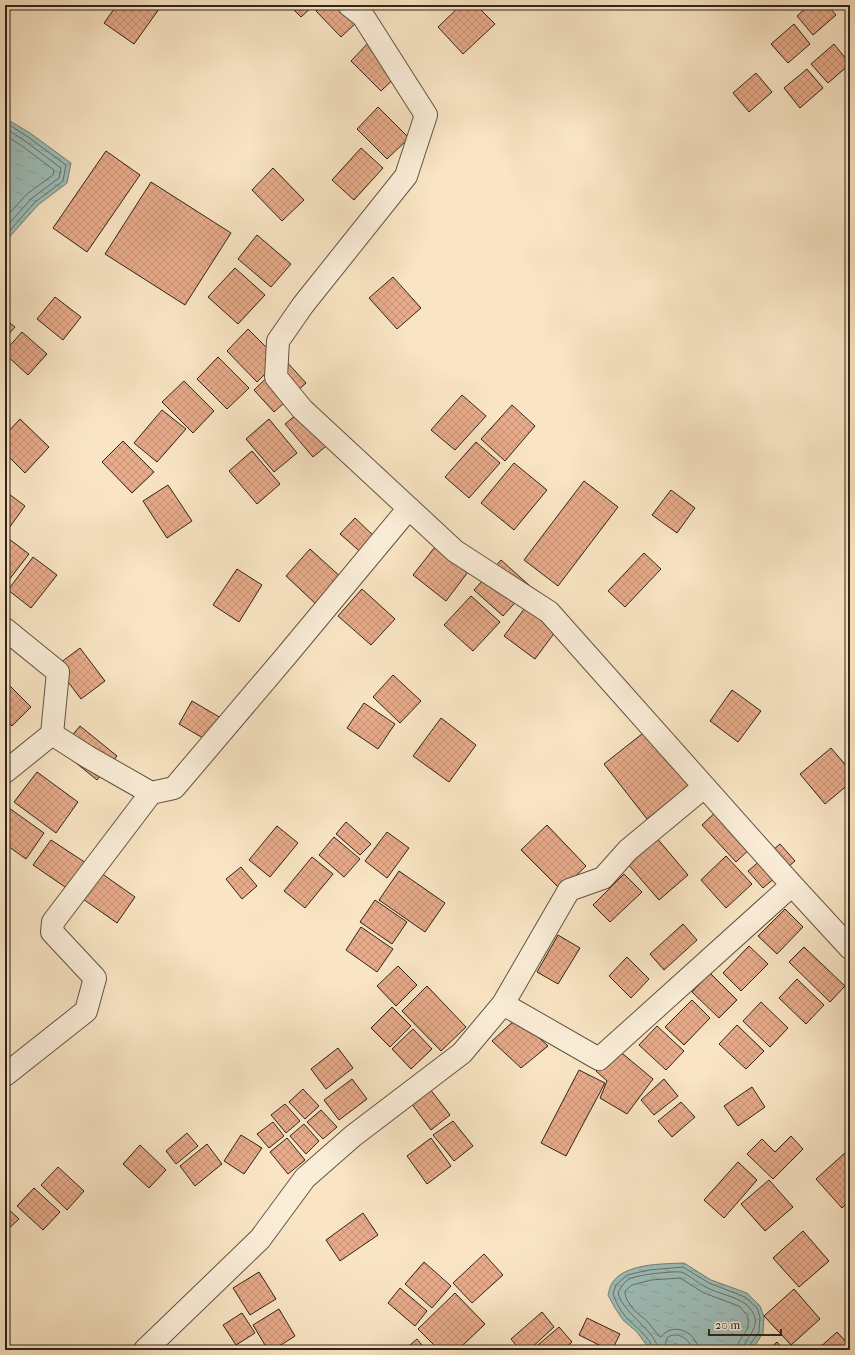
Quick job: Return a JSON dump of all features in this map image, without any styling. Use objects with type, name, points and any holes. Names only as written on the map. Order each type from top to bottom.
[{"type":"street","points":[[349,5],[363,16],[426,115],[406,176],[303,305],[278,341],[276,377],[302,409],[455,551],[549,612],[704,787],[850,948]]},
{"type":"street","points":[[5,1075],[86,1011],[95,978],[52,932],[53,922],[151,793],[174,788],[409,508]]},
{"type":"street","points":[[5,630],[58,672],[52,734],[5,772]]},
{"type":"street","points":[[52,734],[88,757],[151,793]]},
{"type":"street","points":[[145,1350],[260,1239],[305,1178],[354,1136],[462,1053],[503,1004],[569,890],[603,878],[628,850],[704,787]]},
{"type":"street","points":[[503,1004],[599,1059],[792,885]]},
{"type":"water","points":[[5,118],[30,133],[71,163],[67,183],[38,205],[5,242]]},
{"type":"water","points":[[684,1263],[711,1280],[747,1293],[760,1306],[764,1317],[763,1333],[752,1350],[685,1350],[675,1343],[672,1350],[650,1350],[637,1332],[623,1320],[608,1295],[611,1284],[618,1276],[635,1268],[655,1264]]},
{"type":"building","points":[[117,5],[153,5],[159,9],[134,44],[104,23]]},
{"type":"building","points":[[289,5],[314,5],[301,17]]},
{"type":"building","points":[[322,5],[369,5],[372,8],[341,37],[316,11]]},
{"type":"building","points":[[461,5],[476,5],[495,24],[463,54],[438,27]]},
{"type":"building","points":[[809,5],[827,5],[836,15],[813,35],[797,16]]},
{"type":"building","points":[[794,24],[810,44],[788,63],[771,44]]},
{"type":"building","points":[[372,39],[403,70],[381,91],[351,61]]},
{"type":"building","points":[[834,44],[850,64],[828,83],[811,64]]},
{"type":"building","points":[[807,69],[823,88],[800,108],[784,88]]},
{"type":"building","points":[[756,73],[772,92],[749,112],[733,93]]},
{"type":"building","points":[[378,107],[409,138],[387,159],[357,129]]},
{"type":"building","points":[[361,148],[383,168],[354,200],[332,180]]},
{"type":"building","points":[[106,151],[140,175],[87,252],[53,228]]},
{"type":"building","points":[[273,168],[304,200],[282,221],[252,190]]},
{"type":"building","points":[[151,182],[231,233],[185,305],[105,254]]},
{"type":"building","points":[[257,235],[291,264],[271,287],[238,259]]},
{"type":"building","points":[[235,268],[265,295],[238,324],[208,297]]},
{"type":"building","points":[[393,277],[421,308],[397,329],[369,298]]},
{"type":"building","points":[[55,297],[81,317],[63,340],[37,319]]},
{"type":"building","points":[[5,319],[15,327],[5,338]]},
{"type":"building","points":[[248,329],[279,360],[257,382],[227,351]]},
{"type":"building","points":[[22,332],[47,354],[28,375],[5,354],[5,351]]},
{"type":"building","points":[[218,357],[249,388],[227,409],[197,379]]},
{"type":"building","points":[[285,360],[306,383],[274,412],[254,390]]},
{"type":"building","points":[[184,381],[214,411],[193,433],[162,402]]},
{"type":"building","points":[[462,395],[486,416],[455,450],[431,430]]},
{"type":"building","points":[[5,397],[10,402],[5,408]]},
{"type":"building","points":[[308,405],[336,438],[313,457],[285,424]]},
{"type":"building","points":[[512,405],[535,426],[505,461],[481,439]]},
{"type":"building","points":[[162,410],[186,429],[157,462],[134,443]]},
{"type":"building","points":[[20,419],[49,447],[25,473],[5,453],[5,435]]},
{"type":"building","points":[[269,419],[297,453],[274,472],[246,439]]},
{"type":"building","points":[[123,441],[154,472],[132,493],[102,462]]},
{"type":"building","points":[[476,442],[500,463],[469,498],[445,477]]},
{"type":"building","points":[[252,451],[280,484],[257,504],[229,471]]},
{"type":"building","points":[[514,463],[547,490],[514,530],[481,503]]},
{"type":"building","points":[[584,481],[618,507],[558,586],[524,560]]},
{"type":"building","points":[[168,485],[192,521],[167,538],[143,501]]},
{"type":"building","points":[[671,490],[695,508],[677,533],[652,515]]},
{"type":"building","points":[[5,491],[25,506],[9,528],[5,525]]},
{"type":"building","points":[[355,518],[378,540],[364,555],[340,534]]},
{"type":"building","points":[[5,536],[29,554],[5,585]]},
{"type":"building","points":[[438,543],[471,568],[446,601],[413,575]]},
{"type":"building","points":[[310,549],[343,579],[318,606],[286,576]]},
{"type":"building","points":[[644,553],[661,569],[625,607],[608,591]]},
{"type":"building","points":[[33,557],[57,575],[31,608],[8,590]]},
{"type":"building","points":[[501,560],[530,586],[503,616],[474,590]]},
{"type":"building","points":[[237,569],[262,585],[239,622],[213,605]]},
{"type":"building","points":[[362,589],[395,619],[371,645],[338,616]]},
{"type":"building","points":[[536,593],[567,616],[535,659],[504,636]]},
{"type":"building","points":[[471,596],[500,622],[473,651],[444,625]]},
{"type":"building","points":[[80,648],[105,681],[81,699],[56,666]]},
{"type":"building","points":[[393,675],[421,701],[400,723],[373,697]]},
{"type":"building","points":[[5,681],[31,707],[12,726],[5,719]]},
{"type":"building","points":[[732,690],[761,711],[738,742],[710,721]]},
{"type":"building","points":[[192,701],[233,725],[220,748],[179,724]]},
{"type":"building","points":[[364,703],[395,724],[378,749],[347,728]]},
{"type":"building","points":[[441,718],[476,745],[449,782],[413,756]]},
{"type":"building","points":[[80,726],[117,756],[97,780],[60,750]]},
{"type":"building","points":[[647,730],[691,784],[647,819],[604,764]]},
{"type":"building","points":[[831,748],[850,770],[850,783],[825,804],[800,774]]},
{"type":"building","points":[[37,772],[78,802],[56,833],[14,802]]},
{"type":"building","points":[[723,805],[757,842],[736,862],[702,825]]},
{"type":"building","points":[[9,808],[44,833],[26,859],[5,844],[5,814]]},
{"type":"building","points":[[346,822],[371,844],[360,855],[336,834]]},
{"type":"building","points":[[547,825],[586,866],[561,890],[521,850]]},
{"type":"building","points":[[277,826],[298,843],[270,877],[249,860]]},
{"type":"building","points":[[387,832],[409,848],[387,878],[365,861]]},
{"type":"building","points":[[334,837],[360,859],[344,877],[319,855]]},
{"type":"building","points":[[656,837],[688,875],[659,900],[627,863]]},
{"type":"building","points":[[51,840],[86,863],[68,889],[33,865]]},
{"type":"building","points":[[780,844],[795,861],[763,888],[748,871]]},
{"type":"building","points":[[726,856],[752,884],[726,908],[701,880]]},
{"type":"building","points":[[312,857],[333,874],[305,908],[284,891]]},
{"type":"building","points":[[241,867],[257,886],[242,899],[226,879]]},
{"type":"building","points":[[399,871],[445,903],[425,932],[379,900]]},
{"type":"building","points":[[101,873],[135,897],[117,923],[83,899]]},
{"type":"building","points":[[624,874],[642,892],[610,922],[593,905]]},
{"type":"building","points":[[375,900],[407,922],[392,944],[360,922]]},
{"type":"building","points":[[785,909],[803,927],[777,954],[758,936]]},
{"type":"building","points":[[683,924],[697,940],[664,970],[650,954]]},
{"type":"building","points":[[361,927],[393,949],[377,972],[346,950]]},
{"type":"building","points":[[558,935],[580,948],[558,984],[537,972]]},
{"type":"building","points":[[749,946],[768,964],[741,991],[723,973]]},
{"type":"building","points":[[804,947],[845,986],[830,1002],[789,962]]},
{"type":"building","points":[[627,957],[649,979],[631,998],[609,976]]},
{"type":"building","points":[[398,966],[417,985],[396,1006],[377,986]]},
{"type":"building","points":[[710,973],[737,1000],[719,1018],[692,992]]},
{"type":"building","points":[[797,979],[824,1005],[806,1024],[779,998]]},
{"type":"building","points":[[427,986],[466,1027],[441,1051],[402,1011]]},
{"type":"building","points":[[692,1000],[710,1018],[684,1045],[665,1027]]},
{"type":"building","points":[[761,1002],[788,1028],[770,1047],[743,1021]]},
{"type":"building","points":[[392,1007],[411,1026],[390,1047],[371,1028]]},
{"type":"building","points":[[517,1018],[548,1046],[521,1068],[492,1041]]},
{"type":"building","points":[[737,1025],[764,1051],[746,1069],[719,1044]]},
{"type":"building","points":[[657,1026],[684,1051],[666,1070],[639,1045]]},
{"type":"building","points":[[413,1029],[432,1049],[411,1069],[392,1049]]},
{"type":"building","points":[[338,1048],[353,1068],[326,1089],[311,1069]]},
{"type":"building","points":[[617,1049],[653,1079],[627,1114],[600,1098],[607,1081],[596,1071]]},
{"type":"building","points":[[579,1070],[605,1083],[566,1156],[541,1143]]},
{"type":"building","points":[[352,1079],[367,1099],[339,1120],[324,1100]]},
{"type":"building","points":[[664,1079],[678,1096],[654,1115],[641,1100]]},
{"type":"building","points":[[752,1087],[765,1107],[738,1126],[724,1106]]},
{"type":"building","points":[[303,1089],[319,1106],[305,1119],[289,1102]]},
{"type":"building","points":[[430,1089],[450,1115],[431,1130],[411,1103]]},
{"type":"building","points":[[681,1102],[695,1117],[672,1137],[658,1121]]},
{"type":"building","points":[[285,1104],[300,1121],[286,1133],[271,1115]]},
{"type":"building","points":[[321,1110],[337,1127],[323,1139],[307,1122]]},
{"type":"building","points":[[453,1121],[473,1146],[454,1161],[433,1135]]},
{"type":"building","points":[[273,1122],[284,1136],[269,1148],[257,1134]]},
{"type":"building","points":[[304,1124],[319,1141],[306,1154],[290,1136]]},
{"type":"building","points":[[187,1133],[198,1146],[176,1164],[166,1151]]},
{"type":"building","points":[[241,1135],[262,1148],[244,1174],[224,1161]]},
{"type":"building","points":[[791,1136],[803,1149],[773,1179],[747,1154],[762,1139],[775,1152]]},
{"type":"building","points":[[287,1138],[305,1160],[288,1174],[270,1152]]},
{"type":"building","points":[[431,1138],[451,1166],[427,1184],[407,1156]]},
{"type":"building","points":[[207,1144],[222,1164],[195,1186],[180,1166]]},
{"type":"building","points":[[140,1145],[166,1170],[149,1188],[123,1164]]},
{"type":"building","points":[[846,1152],[850,1156],[850,1200],[842,1208],[816,1179]]},
{"type":"building","points":[[738,1162],[757,1180],[724,1218],[704,1200]]},
{"type":"building","points":[[58,1167],[84,1191],[67,1210],[41,1185]]},
{"type":"building","points":[[769,1180],[793,1207],[765,1231],[741,1204]]},
{"type":"building","points":[[34,1188],[60,1212],[43,1230],[17,1206]]},
{"type":"building","points":[[5,1206],[19,1219],[5,1232]]},
{"type":"building","points":[[363,1213],[378,1235],[340,1261],[326,1240]]},
{"type":"building","points":[[803,1231],[829,1261],[799,1287],[773,1258]]},
{"type":"building","points":[[484,1254],[503,1275],[472,1303],[453,1283]]},
{"type":"building","points":[[424,1262],[451,1286],[432,1308],[405,1284]]},
{"type":"building","points":[[259,1272],[276,1299],[250,1315],[233,1288]]},
{"type":"building","points":[[400,1288],[427,1311],[415,1326],[388,1303]]},
{"type":"building","points":[[794,1289],[820,1319],[791,1345],[764,1316]]},
{"type":"building","points":[[455,1293],[485,1324],[458,1350],[439,1350],[418,1329]]},
{"type":"building","points":[[279,1309],[295,1336],[273,1350],[268,1350],[253,1325]]},
{"type":"building","points":[[542,1312],[554,1327],[529,1350],[520,1350],[511,1339]]},
{"type":"building","points":[[242,1313],[255,1333],[236,1345],[223,1325]]},
{"type":"building","points":[[587,1318],[620,1334],[612,1350],[609,1350],[579,1335]]},
{"type":"building","points":[[559,1327],[572,1342],[563,1350],[532,1350]]},
{"type":"building","points":[[837,1332],[850,1346],[850,1350],[817,1350]]},
{"type":"building","points":[[417,1339],[426,1350],[404,1350]]},
{"type":"building","points":[[777,1342],[784,1350],[768,1350]]}]
